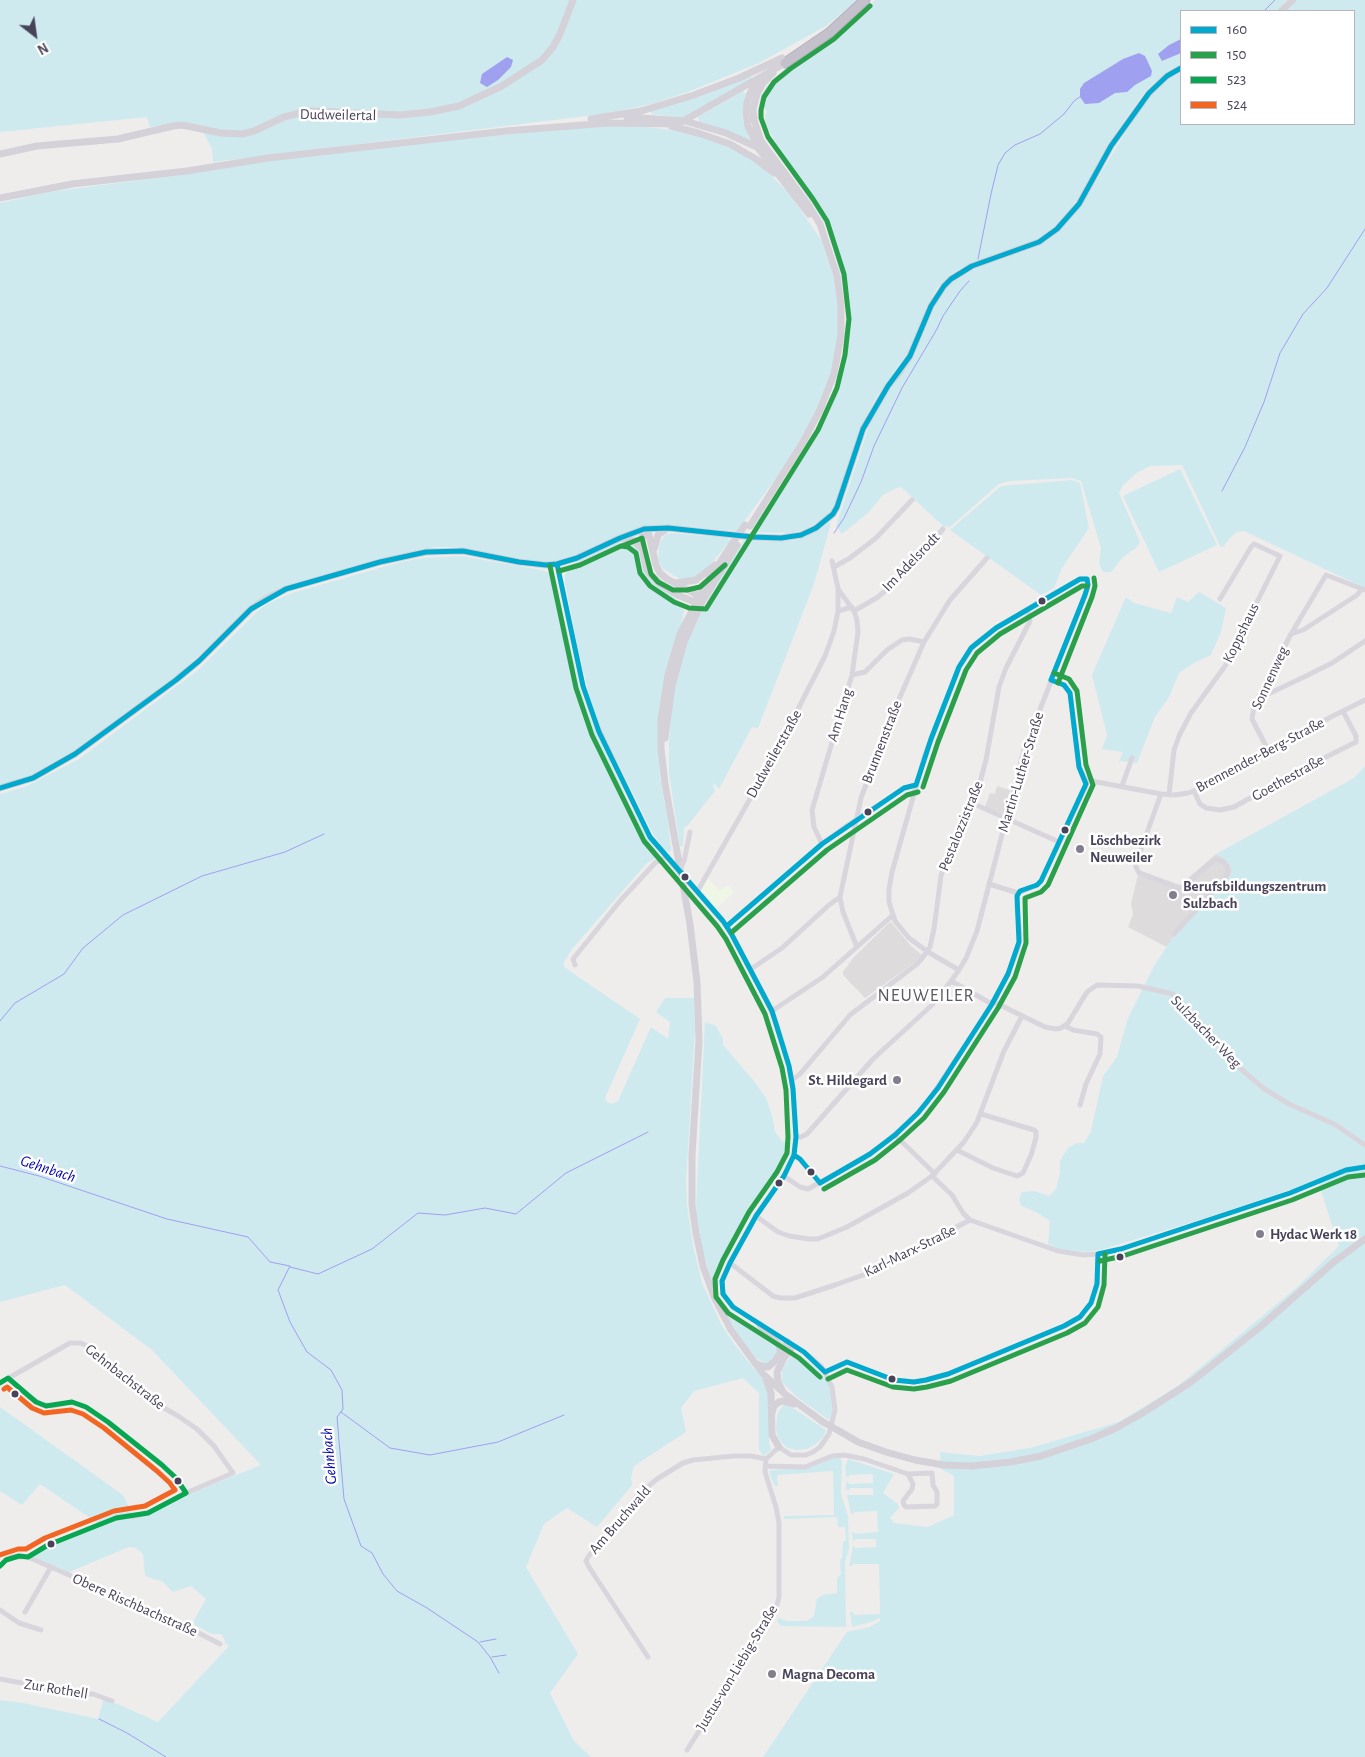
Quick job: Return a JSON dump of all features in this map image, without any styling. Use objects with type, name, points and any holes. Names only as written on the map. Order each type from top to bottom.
[{"type":"highway","points":[[784,60],[866,0]]},
{"type":"main road","name":"Dudweilertal","points":[[0,154],[37,146],[118,139],[182,125],[222,133],[242,134],[254,131],[284,117],[306,112],[400,115],[430,112],[459,106],[502,86],[542,60],[553,47],[560,34],[573,0]]},
{"type":"main road","points":[[1282,10],[1292,0]]},
{"type":"main road","points":[[506,131],[608,123],[673,125],[685,121],[759,78],[784,60]]},
{"type":"main road","points":[[0,198],[72,184],[178,172],[268,158],[506,131],[641,111],[694,95],[784,60]]},
{"type":"main road","points":[[784,60],[763,83],[757,94],[753,109],[754,120],[756,130],[773,159],[814,213],[820,224],[837,276],[840,297],[842,319],[838,354],[830,386],[820,410],[786,468],[687,618],[674,649],[664,699],[660,735],[665,784],[690,924],[698,982],[699,1041],[692,1205],[703,1266],[715,1299],[731,1330],[763,1374],[799,1406],[858,1442],[915,1460],[944,1465],[1011,1462],[1040,1456],[1091,1439],[1141,1414],[1191,1382],[1260,1327],[1335,1260],[1365,1239]]},
{"type":"main road","points":[[0,788],[33,778],[75,754],[176,680],[199,661],[251,609],[286,589],[409,554],[438,551],[472,552],[537,564],[557,564],[577,558],[644,529],[668,528],[752,537],[781,538],[800,535],[824,522],[837,507],[866,424],[888,386],[910,356],[931,306],[944,286],[951,279],[972,266],[1039,242],[1057,229],[1079,204],[1112,146],[1149,93],[1167,76],[1180,69]]},
{"type":"main road","points":[[759,78],[750,93],[746,113],[748,126],[758,148],[805,208],[824,240]]},
{"type":"main road","points":[[612,116],[685,121],[726,133],[758,148],[773,159]]},
{"type":"main road","points":[[659,124],[698,133],[730,144],[756,159],[784,182]]},
{"type":"main road","points":[[654,554],[657,537],[668,528]]},
{"type":"main road","points":[[644,529],[642,539],[645,564],[651,575],[660,584],[678,595],[699,600]]},
{"type":"main road","points":[[644,529],[649,535],[656,565],[660,573],[699,600]]},
{"type":"main road","points":[[620,538],[634,541],[643,550]]},
{"type":"main road","points":[[674,583],[686,583],[696,580],[713,567],[735,545]]},
{"type":"main road","points":[[665,784],[666,730],[672,686],[684,642],[699,600],[727,552]]},
{"type":"main road","points":[[678,595],[685,604],[687,618]]},
{"type":"main road","points":[[760,1325],[779,1345],[781,1353]]},
{"type":"main road","points":[[751,1359],[761,1366],[768,1367],[791,1344]]},
{"type":"main road","points":[[784,1394],[778,1382],[777,1372],[791,1344]]},
{"type":"main road","points":[[763,1374],[771,1390],[772,1435],[779,1447]]},
{"type":"main road","points":[[771,1416],[774,1406],[779,1402],[789,1402],[799,1406]]},
{"type":"street","points":[[834,567],[850,558],[876,538],[912,500]]},
{"type":"street","name":"Im Adelsrodt","points":[[853,609],[878,597],[899,579],[943,529]]},
{"type":"street","name":"Koppshaus","points":[[1169,795],[1174,750],[1180,736],[1191,713],[1225,666],[1280,556],[1254,544],[1220,599]]},
{"type":"street","name":"Brunnenstraße","points":[[857,947],[843,912],[840,897],[861,798],[879,748],[924,642],[950,600],[987,558]]},
{"type":"street","name":"Dudweilerstraße","points":[[697,892],[771,762],[799,710],[828,649],[838,611],[838,588],[832,561]]},
{"type":"street","points":[[557,564],[583,686],[593,716],[650,837],[727,926],[772,1011],[792,1080],[796,1137],[794,1155],[784,1176],[756,1216],[730,1263],[722,1281],[722,1288],[726,1298],[733,1307],[812,1358],[826,1372],[832,1387],[835,1410],[833,1423],[824,1442],[813,1452],[799,1456],[791,1455],[779,1447],[766,1459],[765,1466],[805,1467],[832,1456],[844,1455],[864,1459],[908,1474],[932,1473],[937,1492],[937,1504],[935,1506],[906,1507],[904,1505],[903,1501],[912,1489],[913,1484],[908,1474]]},
{"type":"street","name":"Sonnenweg","points":[[1268,750],[1252,719],[1254,706],[1291,634],[1326,575],[1364,590]]},
{"type":"street","name":"Martin-Luther-Straße","points":[[796,1137],[807,1134],[852,1080],[891,1041],[932,1005],[959,970],[977,931],[1027,740],[1085,594],[1088,585],[1087,579],[1080,579],[1027,610]]},
{"type":"street","name":"Am Hang","points":[[822,844],[814,827],[812,810],[856,662],[858,632],[857,620],[853,609],[838,588]]},
{"type":"street","name":"Sonnenweg","points":[[1291,634],[1303,630],[1364,590]]},
{"type":"street","points":[[838,611],[853,609]]},
{"type":"street","points":[[959,970],[928,952],[902,931],[893,915],[889,902],[890,882],[930,739],[963,660],[975,644],[984,636],[1027,610]]},
{"type":"street","name":"Pestalozzistraße","points":[[928,952],[933,938],[941,876],[952,845],[972,803],[986,760],[997,693],[1006,668],[1030,621],[1027,610]]},
{"type":"street","points":[[852,675],[865,672],[887,650],[902,640],[910,639],[924,642]]},
{"type":"street","points":[[1260,694],[1268,694],[1332,663],[1365,640]]},
{"type":"street","points":[[990,884],[1018,893],[1037,885],[1041,881],[1086,786],[1086,780],[1079,767],[1070,692],[1064,685],[1051,680]]},
{"type":"street","name":"Brennender-Berg-Straße","points":[[1086,780],[1169,795],[1194,791],[1365,700]]},
{"type":"street","name":"Goethestraße","points":[[1194,791],[1200,804],[1206,808],[1220,810],[1234,807],[1356,742],[1356,736],[1344,711]]},
{"type":"street","points":[[1122,786],[1132,758]]},
{"type":"street","points":[[727,926],[822,844],[904,788],[916,786]]},
{"type":"street","points":[[1161,794],[1136,863],[1139,873],[1178,888],[1183,887],[1215,859],[1224,862],[1228,869],[1226,877],[1174,934]]},
{"type":"street","points":[[972,803],[1058,842]]},
{"type":"street","points":[[679,872],[684,861],[690,832]]},
{"type":"street","points":[[575,965],[574,959],[620,901],[655,863],[666,857]]},
{"type":"street","points":[[784,1176],[805,1189],[820,1183],[870,1154],[895,1135],[927,1102],[993,1003],[1008,974],[1018,949],[1020,936],[1018,893]]},
{"type":"street","points":[[750,969],[782,948],[840,897]]},
{"type":"street","points":[[772,1011],[815,983],[893,915]]},
{"type":"street","points":[[792,1080],[800,1074],[854,1011],[917,964],[928,952]]},
{"type":"street","points":[[951,981],[993,1003],[1051,1029],[1065,1026],[1073,1030],[1097,1034],[1101,1037],[1100,1054],[1086,1084],[1080,1105]]},
{"type":"street","name":"Sulzbacher Weg","points":[[1065,1026],[1087,992],[1097,984],[1138,986],[1173,994],[1241,1069],[1263,1088],[1289,1104],[1336,1125],[1365,1145]]},
{"type":"street","points":[[756,1216],[770,1227],[789,1236],[809,1240],[818,1238],[847,1228],[908,1193],[934,1175],[971,1132],[981,1114],[1004,1051],[1022,1016]]},
{"type":"street","points":[[957,1150],[993,1168],[1017,1176],[1022,1173],[1031,1154],[1036,1132],[981,1114]]},
{"type":"street","points":[[895,1135],[934,1175],[970,1220]]},
{"type":"street","points":[[794,1155],[800,1159],[820,1183]]},
{"type":"street","name":"Karl-Marx-Straße","points":[[730,1263],[773,1296],[795,1298],[866,1274],[970,1220],[1058,1251],[1084,1255],[1098,1254],[1122,1249],[1290,1193],[1346,1170],[1365,1167]]},
{"type":"street","points":[[826,1372],[847,1362],[894,1380],[904,1382],[926,1380],[948,1374],[1064,1326],[1080,1318],[1091,1303],[1097,1284],[1098,1254]]},
{"type":"street","name":"Gehnbachstraße","points":[[0,1383],[70,1343],[81,1343],[87,1346],[152,1401],[197,1429],[214,1446],[233,1474],[186,1493]]},
{"type":"street","points":[[0,1566],[12,1557],[28,1557],[48,1545],[116,1518],[148,1513],[186,1493],[176,1478],[162,1465],[86,1407],[72,1402],[52,1406],[41,1404],[28,1396],[8,1378]]},
{"type":"street","name":"Am Bruchwald","points":[[648,1658],[589,1567],[586,1561],[588,1557],[637,1496],[658,1479],[683,1463],[693,1460],[734,1456],[751,1456],[766,1459]]},
{"type":"street","name":"Justus-von-Liebig-Straße","points":[[687,1750],[776,1609],[780,1586],[779,1523],[765,1466]]},
{"type":"street","name":"Obere Rischbachstraße","points":[[28,1557],[181,1624],[220,1644]]},
{"type":"street","points":[[25,1612],[50,1567]]},
{"type":"street","points":[[0,1610],[19,1623],[42,1630]]},
{"type":"street","name":"Zur Rothell","points":[[0,1679],[82,1694],[93,1694],[112,1701]]},
{"type":"shaded area","points":[[0,0],[858,0],[826,26],[759,63],[688,92],[651,104],[611,113],[213,162],[212,149],[200,126],[170,124],[150,127],[147,117],[0,132]]},
{"type":"shaded area","points":[[875,0],[1287,0],[1277,10],[1180,10],[1180,66],[1165,74],[1146,90],[1115,134],[1079,197],[1064,217],[1038,239],[961,268],[949,276],[937,288],[928,304],[913,344],[897,370],[877,396],[866,417],[834,508],[823,519],[803,530],[792,533],[757,532],[752,529],[789,473],[830,400],[841,364],[846,312],[841,277],[826,226],[783,162],[783,154],[766,126],[765,117],[767,111],[759,105],[766,87],[774,79],[840,33]]},
{"type":"shaded area","points":[[1298,0],[1365,0],[1365,588],[1244,531],[1237,532],[1223,547],[1220,546],[1182,465],[1150,466],[1137,473],[1123,485],[1119,493],[1140,542],[1136,548],[1123,557],[1111,572],[1103,572],[1099,564],[1101,548],[1081,481],[1072,478],[1010,481],[999,484],[950,527],[943,526],[901,487],[896,488],[883,495],[868,513],[842,534],[836,526],[870,423],[885,396],[907,368],[945,289],[969,271],[1035,247],[1047,241],[1058,232],[1082,204],[1131,123],[1151,95],[1169,79],[1180,73],[1180,125],[1355,125],[1355,10],[1287,10]]},
{"type":"shaded area","points":[[751,76],[752,79],[683,118],[652,114],[650,111],[702,96]]},
{"type":"shaded area","points":[[743,91],[746,94],[742,115],[750,142],[699,122],[698,117]]},
{"type":"shaded area","points":[[631,125],[687,132],[725,145],[759,164],[789,193],[822,241],[834,279],[838,307],[838,335],[832,371],[816,413],[787,463],[737,531],[665,525],[554,562],[534,561],[455,547],[435,547],[372,561],[282,587],[261,599],[174,678],[67,756],[41,772],[0,786],[0,203],[49,192],[195,173],[281,158],[551,130]]},
{"type":"shaded area","points":[[1180,469],[1217,545],[1159,572],[1123,496]]},
{"type":"shaded area","points":[[1072,480],[1080,483],[1089,528],[1062,568],[1054,588],[1041,595],[950,530],[1001,486]]},
{"type":"shaded area","points":[[828,523],[831,523],[814,584],[758,728],[752,727],[719,789],[714,783],[715,791],[684,828],[683,846],[680,846],[669,773],[669,741],[673,697],[689,638],[715,586],[744,540],[797,540],[818,531]]},
{"type":"shaded area","points":[[671,533],[728,538],[730,541],[711,564],[694,579],[682,580],[663,569],[658,560],[659,544],[665,535]]},
{"type":"shaded area","points":[[626,541],[639,549],[647,574],[653,582],[674,596],[683,607],[684,612],[658,739],[660,778],[668,822],[670,852],[664,850],[652,832],[600,726],[591,703],[565,582],[565,575],[571,565],[614,544]]},
{"type":"shaded area","points":[[461,556],[541,570],[550,573],[555,578],[580,688],[588,713],[630,805],[660,855],[646,864],[572,949],[564,962],[564,967],[640,1019],[605,1098],[607,1102],[612,1104],[618,1101],[651,1027],[668,1039],[670,1022],[656,1012],[665,998],[694,998],[695,1029],[686,1181],[687,1205],[693,1245],[702,1283],[721,1324],[734,1344],[769,1387],[769,1442],[771,1450],[764,1456],[759,1449],[759,1393],[743,1378],[694,1391],[681,1408],[686,1432],[634,1466],[631,1478],[632,1485],[597,1527],[567,1508],[544,1524],[526,1567],[578,1654],[550,1693],[574,1741],[591,1757],[0,1757],[0,1700],[98,1719],[104,1698],[158,1722],[229,1646],[225,1643],[221,1634],[212,1634],[195,1625],[194,1620],[206,1599],[191,1586],[173,1592],[162,1581],[145,1575],[143,1554],[136,1548],[129,1547],[69,1572],[36,1558],[35,1555],[40,1551],[102,1526],[40,1484],[22,1505],[0,1491],[0,1407],[123,1495],[135,1519],[187,1495],[261,1465],[152,1350],[65,1285],[0,1302],[0,794],[25,787],[79,759],[198,670],[259,610],[269,603],[292,593],[401,562],[424,558]]},
{"type":"shaded area","points":[[1199,592],[1226,608],[1221,632],[1211,655],[1179,673],[1169,697],[1155,717],[1137,763],[1119,761],[1123,752],[1102,749],[1107,735],[1092,675],[1126,597],[1134,603],[1171,613],[1177,597],[1188,602]]},
{"type":"shaded area","points":[[1365,766],[1365,1757],[763,1757],[847,1632],[870,1627],[880,1621],[880,1618],[852,1627],[850,1612],[853,1612],[854,1615],[880,1614],[879,1564],[852,1564],[852,1566],[849,1566],[853,1546],[855,1548],[876,1547],[876,1539],[855,1539],[853,1541],[852,1532],[855,1534],[878,1532],[877,1511],[851,1513],[847,1495],[873,1495],[873,1488],[850,1488],[850,1490],[846,1490],[846,1481],[849,1484],[873,1483],[873,1474],[849,1475],[849,1477],[846,1477],[845,1467],[848,1459],[894,1474],[883,1493],[898,1504],[899,1508],[890,1518],[894,1523],[928,1527],[954,1515],[954,1476],[941,1469],[940,1452],[979,1456],[1030,1448],[1119,1422],[1179,1385],[1296,1288],[1339,1246],[1317,1179],[1212,1216],[1100,1250],[1086,1252],[1057,1249],[1048,1244],[1050,1221],[1036,1212],[1021,1206],[1019,1200],[1022,1192],[1034,1191],[1049,1196],[1056,1189],[1060,1172],[1060,1161],[1068,1148],[1077,1143],[1084,1143],[1091,1131],[1103,1076],[1117,1057],[1128,1018],[1154,966],[1175,934],[1232,872],[1230,865],[1224,858],[1216,854],[1354,778]]},
{"type":"shaded area","points":[[997,786],[1010,790],[1004,814],[985,807],[990,793],[995,794]]},
{"type":"shaded area","name":"Berufsbildungszentrum Sulzbach","points":[[1216,854],[1224,858],[1230,865],[1232,872],[1230,876],[1175,934],[1167,947],[1128,927],[1133,914],[1131,904],[1139,870],[1180,885]]},
{"type":"shaded area","points":[[708,878],[720,891],[728,885],[734,892],[716,908],[702,890]]},
{"type":"shaded area","points":[[890,922],[911,946],[922,955],[914,963],[865,998],[843,975],[843,972],[854,957]]},
{"type":"shaded area","points":[[705,1022],[716,1026],[723,1039],[723,1045],[766,1098],[775,1132],[790,1147],[788,1154],[724,1259],[718,1286],[715,1285],[710,1275],[702,1247],[696,1208]]},
{"type":"shaded area","points":[[727,1307],[747,1327],[779,1349],[769,1363],[765,1364],[755,1357],[736,1331],[725,1311]]},
{"type":"shaded area","points":[[795,1353],[807,1360],[828,1383],[832,1392],[833,1402],[829,1420],[797,1397],[782,1382],[782,1370],[790,1357]]},
{"type":"shaded area","points":[[786,1405],[826,1430],[824,1436],[816,1444],[807,1449],[797,1450],[788,1448],[782,1443],[776,1429],[777,1415],[782,1406]]},
{"type":"shaded area","points":[[833,1458],[840,1458],[842,1461],[841,1494],[848,1516],[849,1549],[845,1562],[846,1627],[781,1626],[777,1621],[778,1618],[787,1621],[807,1621],[814,1616],[817,1599],[822,1595],[837,1593],[837,1578],[841,1574],[840,1560],[842,1558],[843,1542],[846,1540],[845,1527],[838,1527],[837,1517],[784,1519],[784,1516],[834,1515],[833,1471],[777,1475],[778,1486],[774,1485],[769,1472],[771,1470],[806,1468]]},
{"type":"water","points":[[1180,40],[1180,53],[1162,61],[1158,54]]},
{"type":"water","points":[[1139,53],[1145,56],[1152,71],[1151,76],[1127,92],[1115,93],[1099,103],[1085,104],[1080,97],[1080,89],[1084,83],[1123,59]]},
{"type":"water","points":[[507,57],[513,60],[511,67],[498,80],[487,87],[480,83],[482,74]]},
{"type":"waterway","points":[[1265,10],[1275,0]]},
{"type":"waterway","points":[[978,259],[998,165],[1005,153],[1015,145],[1040,134],[1064,114],[1074,101],[1081,96]]},
{"type":"waterway","points":[[1222,491],[1245,447],[1264,402],[1280,353],[1303,314],[1327,288],[1365,229]]},
{"type":"waterway","points":[[834,533],[844,518],[861,482],[874,446],[902,388],[943,316],[969,281]]},
{"type":"waterway","points":[[0,1021],[15,1003],[64,974],[83,948],[123,915],[202,876],[285,852],[324,834]]},
{"type":"waterway","points":[[290,1267],[318,1274],[372,1249],[418,1213],[445,1215],[485,1208],[516,1214],[566,1173],[648,1132]]},
{"type":"waterway","name":"Gehnbach","points":[[0,1166],[39,1176],[167,1219],[248,1237],[270,1262],[290,1266],[278,1290],[290,1322],[307,1352],[331,1370],[342,1390],[343,1409],[337,1417],[344,1499],[361,1546],[372,1553],[383,1574],[397,1591],[427,1608],[478,1642],[490,1657],[499,1673]]},
{"type":"waterway","points":[[341,1412],[390,1448],[430,1455],[498,1442],[564,1415]]},
{"type":"waterway","points":[[480,1642],[496,1639]]},
{"type":"waterway","points":[[492,1657],[506,1655]]},
{"type":"waterway","points":[[99,1719],[127,1733],[166,1757]]},
{"type":"transit line","name":"150","points":[[559,571],[580,565],[621,546],[628,547],[636,553],[640,573],[650,586],[674,602],[689,608],[706,609],[818,430],[837,388],[845,355],[849,319],[844,274],[827,221],[768,137],[761,118],[761,110],[764,97],[774,82],[834,39],[870,6]]},
{"type":"transit line","name":"160","points":[[0,788],[33,778],[75,754],[176,680],[199,661],[251,609],[286,589],[380,562],[426,552],[463,551],[519,562],[546,565],[577,558],[644,529],[668,528],[781,538],[801,535],[816,528],[833,514],[837,507],[863,429],[888,386],[910,356],[931,306],[944,286],[951,279],[972,266],[1039,242],[1057,229],[1079,204],[1111,146],[1149,93],[1167,76],[1180,69]]},
{"type":"transit line","name":"150","points":[[622,546],[642,538],[651,574],[658,582],[673,590],[687,590],[700,587],[725,565]]},
{"type":"transit line","name":"160","points":[[557,564],[583,686],[599,732],[650,837],[723,921],[732,935],[772,1011],[789,1066],[793,1089],[796,1137],[794,1155],[784,1176],[756,1216],[730,1263],[722,1281],[723,1294],[733,1307],[804,1352],[825,1372]]},
{"type":"transit line","name":"150","points":[[550,566],[576,688],[592,735],[644,841],[726,939],[765,1014],[782,1068],[786,1090],[787,1153],[777,1172],[749,1212],[723,1260],[715,1279],[716,1297],[728,1313],[799,1358],[820,1377]]},
{"type":"transit line","name":"150","points":[[1058,683],[1092,597],[1095,586],[1094,578]]},
{"type":"transit line","name":"160","points":[[916,785],[931,739],[959,667],[971,648],[996,628],[1080,579],[1087,579]]},
{"type":"transit line","name":"160","points":[[1051,680],[1085,595],[1088,585],[1087,579]]},
{"type":"transit line","name":"150","points":[[923,787],[966,670],[977,653],[1000,634],[1082,586],[1087,586]]},
{"type":"transit line","name":"150","points":[[824,1189],[875,1160],[924,1118],[944,1092],[998,1008],[1015,977],[1026,943],[1025,898],[1041,892],[1048,885],[1093,785],[1086,765],[1077,691],[1069,679],[1054,673]]},
{"type":"transit line","name":"160","points":[[820,1183],[870,1154],[895,1135],[918,1113],[938,1088],[992,1004],[1008,974],[1019,942],[1017,896],[1020,891],[1037,885],[1041,881],[1086,784],[1079,767],[1070,693],[1064,685],[1051,680]]},
{"type":"transit line","name":"160","points":[[727,926],[822,844],[904,788],[916,785]]},
{"type":"transit line","name":"150","points":[[732,932],[827,850],[907,795],[918,792]]},
{"type":"transit line","name":"160","points":[[794,1155],[800,1159],[820,1183]]},
{"type":"transit line","name":"160","points":[[1098,1254],[1121,1249],[1290,1193],[1346,1170],[1365,1167]]},
{"type":"transit line","name":"150","points":[[1100,1261],[1123,1256],[1292,1200],[1348,1177],[1365,1175]]},
{"type":"transit line","name":"160","points":[[825,1372],[847,1362],[894,1380],[914,1382],[926,1380],[948,1374],[1064,1326],[1080,1317],[1091,1303],[1097,1284],[1098,1254]]},
{"type":"transit line","name":"150","points":[[828,1379],[847,1370],[893,1387],[914,1389],[927,1387],[951,1381],[1067,1333],[1085,1323],[1098,1307],[1104,1285],[1105,1254]]},
{"type":"transit line","name":"523","points":[[0,1383],[8,1378],[36,1402],[46,1406],[72,1402],[86,1407],[162,1465],[176,1478],[186,1493],[148,1513],[116,1518],[48,1545],[28,1557],[19,1556],[6,1560],[0,1566]]},
{"type":"transit line","name":"524","points":[[0,1555],[18,1549],[26,1549],[45,1538],[114,1511],[145,1506],[175,1490],[157,1471],[104,1428],[83,1414],[71,1410],[44,1413],[32,1408],[7,1387],[4,1389]]},
{"type":"place","name":"Löschbezirk Neuweiler","points":[[1080,849]]},
{"type":"place","name":"Berufsbildungszentrum Sulzbach","points":[[1173,895]]},
{"type":"place","name":"St. Hildegard","points":[[897,1080]]},
{"type":"place","name":"Hydac Werk 18","points":[[1260,1234]]},
{"type":"place","name":"Magna Decoma","points":[[772,1674]]},
{"type":"district","name":"NEUWEILER","points":[[926,996]]}]
